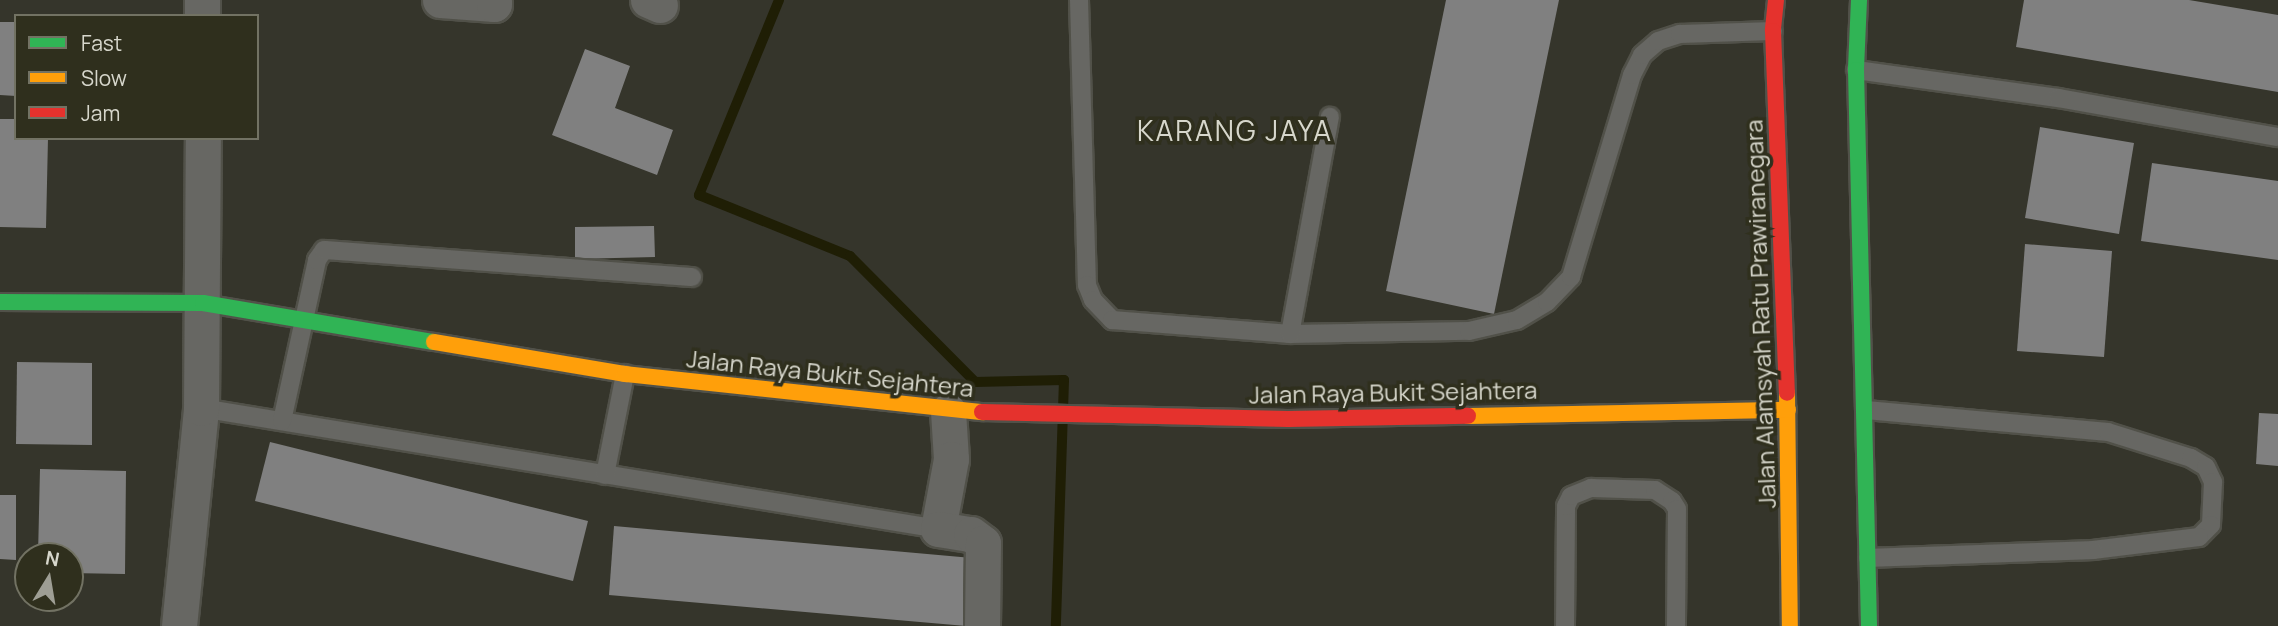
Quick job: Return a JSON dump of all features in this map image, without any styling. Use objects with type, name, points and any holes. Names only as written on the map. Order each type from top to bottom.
[{"type":"main road","name":"Jalan Alamsyah Ratu Prawiranegara","points":[[1776,0],[1773,31],[1788,411],[1790,626]]},
{"type":"main road","points":[[1859,0],[1856,71],[1869,626]]},
{"type":"main road","name":"Jalan Raya Bukit Sejahtera","points":[[0,302],[203,303],[625,374],[960,412],[1288,419],[1788,411]]},
{"type":"street","points":[[440,0],[494,4],[494,0]]},
{"type":"street","points":[[179,626],[201,408],[203,140]]},
{"type":"street","points":[[960,412],[938,528],[971,534],[983,543],[982,626]]},
{"type":"lane","points":[[1079,0],[1087,285],[1093,300],[1112,320],[1290,334],[1469,331],[1517,320],[1547,302],[1572,276],[1632,75],[1642,55],[1658,41],[1680,34],[1773,31]]},
{"type":"lane","points":[[1856,71],[2058,98],[2278,137]]},
{"type":"lane","points":[[1290,334],[1330,117]]},
{"type":"lane","points":[[282,421],[317,260],[331,248],[692,277]]},
{"type":"lane","points":[[605,475],[625,374]]},
{"type":"lane","points":[[201,408],[938,528]]},
{"type":"lane","points":[[1866,410],[2108,432],[2190,458],[2206,467],[2213,482],[2211,525],[2199,537],[2093,550],[1868,558]]},
{"type":"lane","points":[[1564,626],[1566,506],[1571,496],[1591,488],[1655,490],[1672,501],[1677,509],[1676,626]]},
{"type":"building","points":[[1446,0],[1559,0],[1494,314],[1386,291]]},
{"type":"building","points":[[2024,0],[2189,0],[2278,15],[2278,92],[2016,47]]},
{"type":"building","points":[[0,22],[14,22],[14,96],[0,95]]},
{"type":"building","points":[[585,49],[630,66],[615,108],[673,130],[657,175],[552,135]]},
{"type":"building","points":[[0,119],[14,119],[14,140],[48,140],[46,228],[0,227]]},
{"type":"building","points":[[2040,127],[2134,143],[2119,234],[2025,218]]},
{"type":"building","points":[[2152,163],[2278,181],[2278,260],[2141,241]]},
{"type":"building","points":[[654,226],[655,257],[575,259],[575,227]]},
{"type":"building","points":[[2025,244],[2112,251],[2104,357],[2017,351]]},
{"type":"building","points":[[17,362],[92,363],[92,445],[16,444]]},
{"type":"building","points":[[2259,413],[2278,414],[2278,466],[2256,464]]},
{"type":"building","points":[[270,442],[588,521],[573,581],[255,501]]},
{"type":"building","points":[[40,469],[126,471],[125,574],[84,573],[84,542],[38,542]]},
{"type":"building","points":[[0,495],[16,495],[14,560],[0,559]]},
{"type":"building","points":[[614,526],[972,558],[966,626],[609,595]]},
{"type":"waterway","points":[[779,0],[699,195],[850,256],[975,382],[1064,380],[1056,626]]},
{"type":"traffic: fast","points":[[1859,0],[1856,70],[1869,626]]},
{"type":"traffic: fast","points":[[0,302],[203,303],[434,342]]},
{"type":"traffic: slow","points":[[434,342],[625,374],[982,412]]},
{"type":"traffic: slow","points":[[1787,393],[1790,626]]},
{"type":"traffic: slow","points":[[1468,416],[1788,410]]},
{"type":"traffic: jam","points":[[1776,0],[1773,31],[1787,393]]},
{"type":"traffic: jam","points":[[982,412],[1288,419],[1468,416]]},
{"type":"district","name":"KARANG JAYA","points":[[1235,130]]}]
